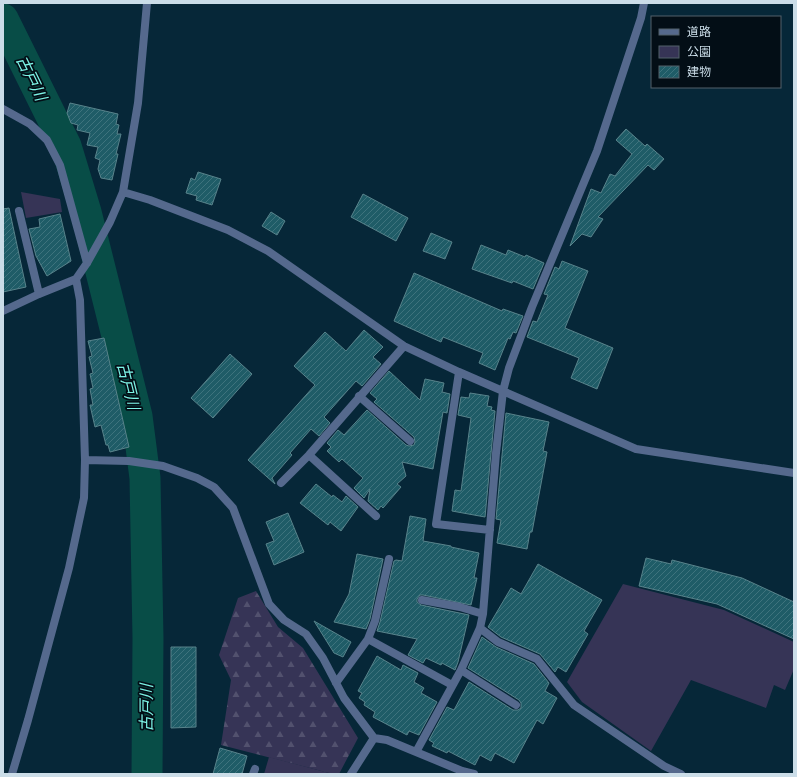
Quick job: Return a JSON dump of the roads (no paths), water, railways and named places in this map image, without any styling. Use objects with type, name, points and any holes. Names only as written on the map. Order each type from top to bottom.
[{"type":"street","points":[[3,311],[39,294],[76,280],[110,222],[124,192],[138,103],[147,3]]},
{"type":"street","points":[[416,752],[461,670],[480,628],[483,614],[496,453],[503,391],[509,368],[532,307],[597,151],[641,18],[644,3]]},
{"type":"street","points":[[3,109],[30,124],[47,140],[57,158],[87,263]]},
{"type":"street","points":[[124,192],[150,200],[228,230],[268,251],[404,346],[459,372],[636,449],[794,473]]},
{"type":"street","points":[[19,211],[39,294]]},
{"type":"street","points":[[12,774],[69,568],[84,498],[85,460],[80,300],[76,280]]},
{"type":"street","points":[[281,483],[309,454],[404,346]]},
{"type":"street","points":[[459,372],[436,524],[490,530]]},
{"type":"street","points":[[359,396],[410,441]]},
{"type":"street","points":[[309,454],[376,516]]},
{"type":"street","points":[[85,460],[128,461],[163,466],[197,478],[214,487],[233,508],[269,604],[284,620],[306,634],[323,658],[344,698],[374,738],[387,740],[462,771],[474,774]]},
{"type":"street","points":[[336,683],[368,639],[375,621],[389,559]]},
{"type":"street","points":[[422,600],[460,607],[483,614]]},
{"type":"street","points":[[480,628],[498,642],[537,659],[574,705],[664,766],[681,774]]},
{"type":"street","points":[[368,639],[452,685]]},
{"type":"street","points":[[461,670],[516,705]]},
{"type":"street","points":[[351,774],[374,738]]},
{"type":"waterway","name":"古戸川","points":[[3,19],[66,146],[86,212],[137,416],[145,478],[148,638],[147,774]]}]
